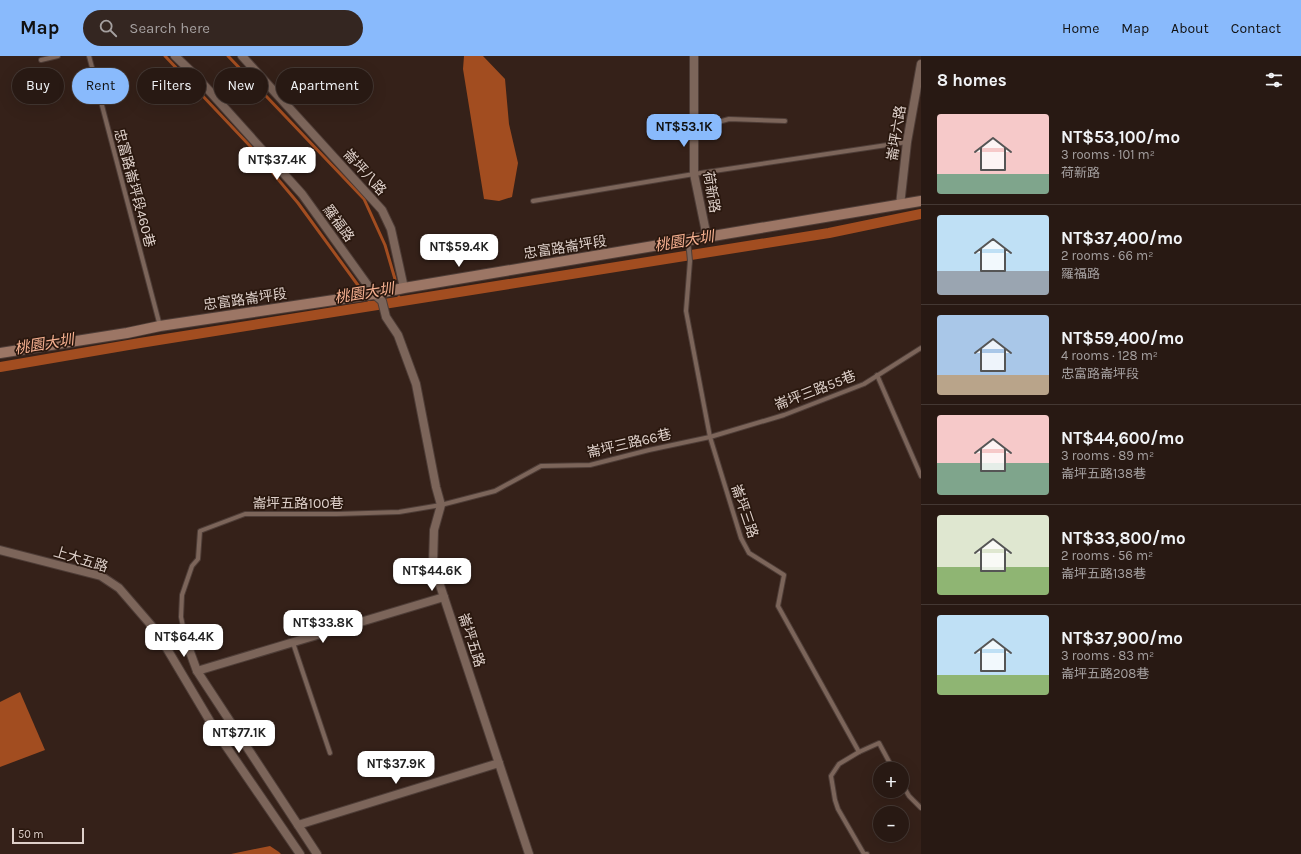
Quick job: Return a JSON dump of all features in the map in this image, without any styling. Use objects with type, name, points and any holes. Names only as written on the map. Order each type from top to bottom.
[{"type":"street","name":"羅福路","points":[[176,56],[196,75],[302,194],[378,298]]},
{"type":"street","name":"崙坪八路","points":[[242,56],[382,210],[391,229],[404,288]]},
{"type":"street","name":"荷新路","points":[[694,56],[694,174],[707,237]]},
{"type":"street","name":"崙坪六路","points":[[900,205],[907,142],[921,64]]},
{"type":"street","name":"忠富路崙坪段","points":[[0,353],[127,333],[160,326],[378,298],[404,288],[689,243],[707,237],[921,201]]},
{"type":"street","points":[[378,298],[386,318],[398,334],[416,384],[436,487],[441,505]]},
{"type":"street","name":"崙坪五路","points":[[441,505],[434,530],[433,564],[529,854]]},
{"type":"street","name":"上大五路","points":[[0,550],[101,576],[119,588],[157,632],[217,733],[300,854]]},
{"type":"street","points":[[197,671],[444,597]]},
{"type":"street","points":[[186,641],[197,671],[317,854]]},
{"type":"street","points":[[298,825],[499,763]]},
{"type":"lane","points":[[41,60],[58,56]]},
{"type":"lane","name":"忠富路崙坪段460巷","points":[[89,56],[160,326]]},
{"type":"lane","points":[[694,129],[730,119],[786,121]]},
{"type":"lane","points":[[533,201],[694,174],[907,142]]},
{"type":"lane","name":"崙坪三路","points":[[689,243],[690,261],[686,311],[710,437],[741,538],[749,553],[784,575],[778,606],[859,752]]},
{"type":"lane","name":"崙坪三路55巷","points":[[710,437],[784,415],[864,384],[921,348]]},
{"type":"lane","points":[[877,376],[921,476]]},
{"type":"lane","name":"崙坪三路66巷","points":[[441,505],[495,491],[541,466],[590,465],[649,450],[710,437]]},
{"type":"lane","name":"崙坪五路100巷","points":[[186,641],[181,617],[182,595],[192,566],[198,559],[200,531],[245,514],[399,512],[441,505]]},
{"type":"lane","points":[[293,642],[330,753]]},
{"type":"lane","points":[[867,854],[864,854],[838,809],[831,776],[839,764],[859,752],[879,743],[889,762]]},
{"type":"lane","points":[[909,794],[921,808]]},
{"type":"shaded area","points":[[464,56],[483,56],[505,79],[509,124],[518,163],[512,197],[499,201],[484,199],[463,69]]},
{"type":"shaded area","points":[[20,692],[45,750],[0,767],[0,702]]},
{"type":"shaded area","points":[[270,846],[281,854],[231,854]]},
{"type":"waterway","points":[[165,56],[250,146],[298,203],[360,288]]},
{"type":"waterway","points":[[228,56],[364,199],[385,245],[395,279]]},
{"type":"waterway","name":"桃園大圳","points":[[0,367],[140,343],[829,233],[921,214]]},
{"type":"waterway","name":"桃園大圳","points":[[399,297],[400,302]]},
{"type":"waterway","name":"桃園大圳","points":[[369,302],[373,306]]}]
